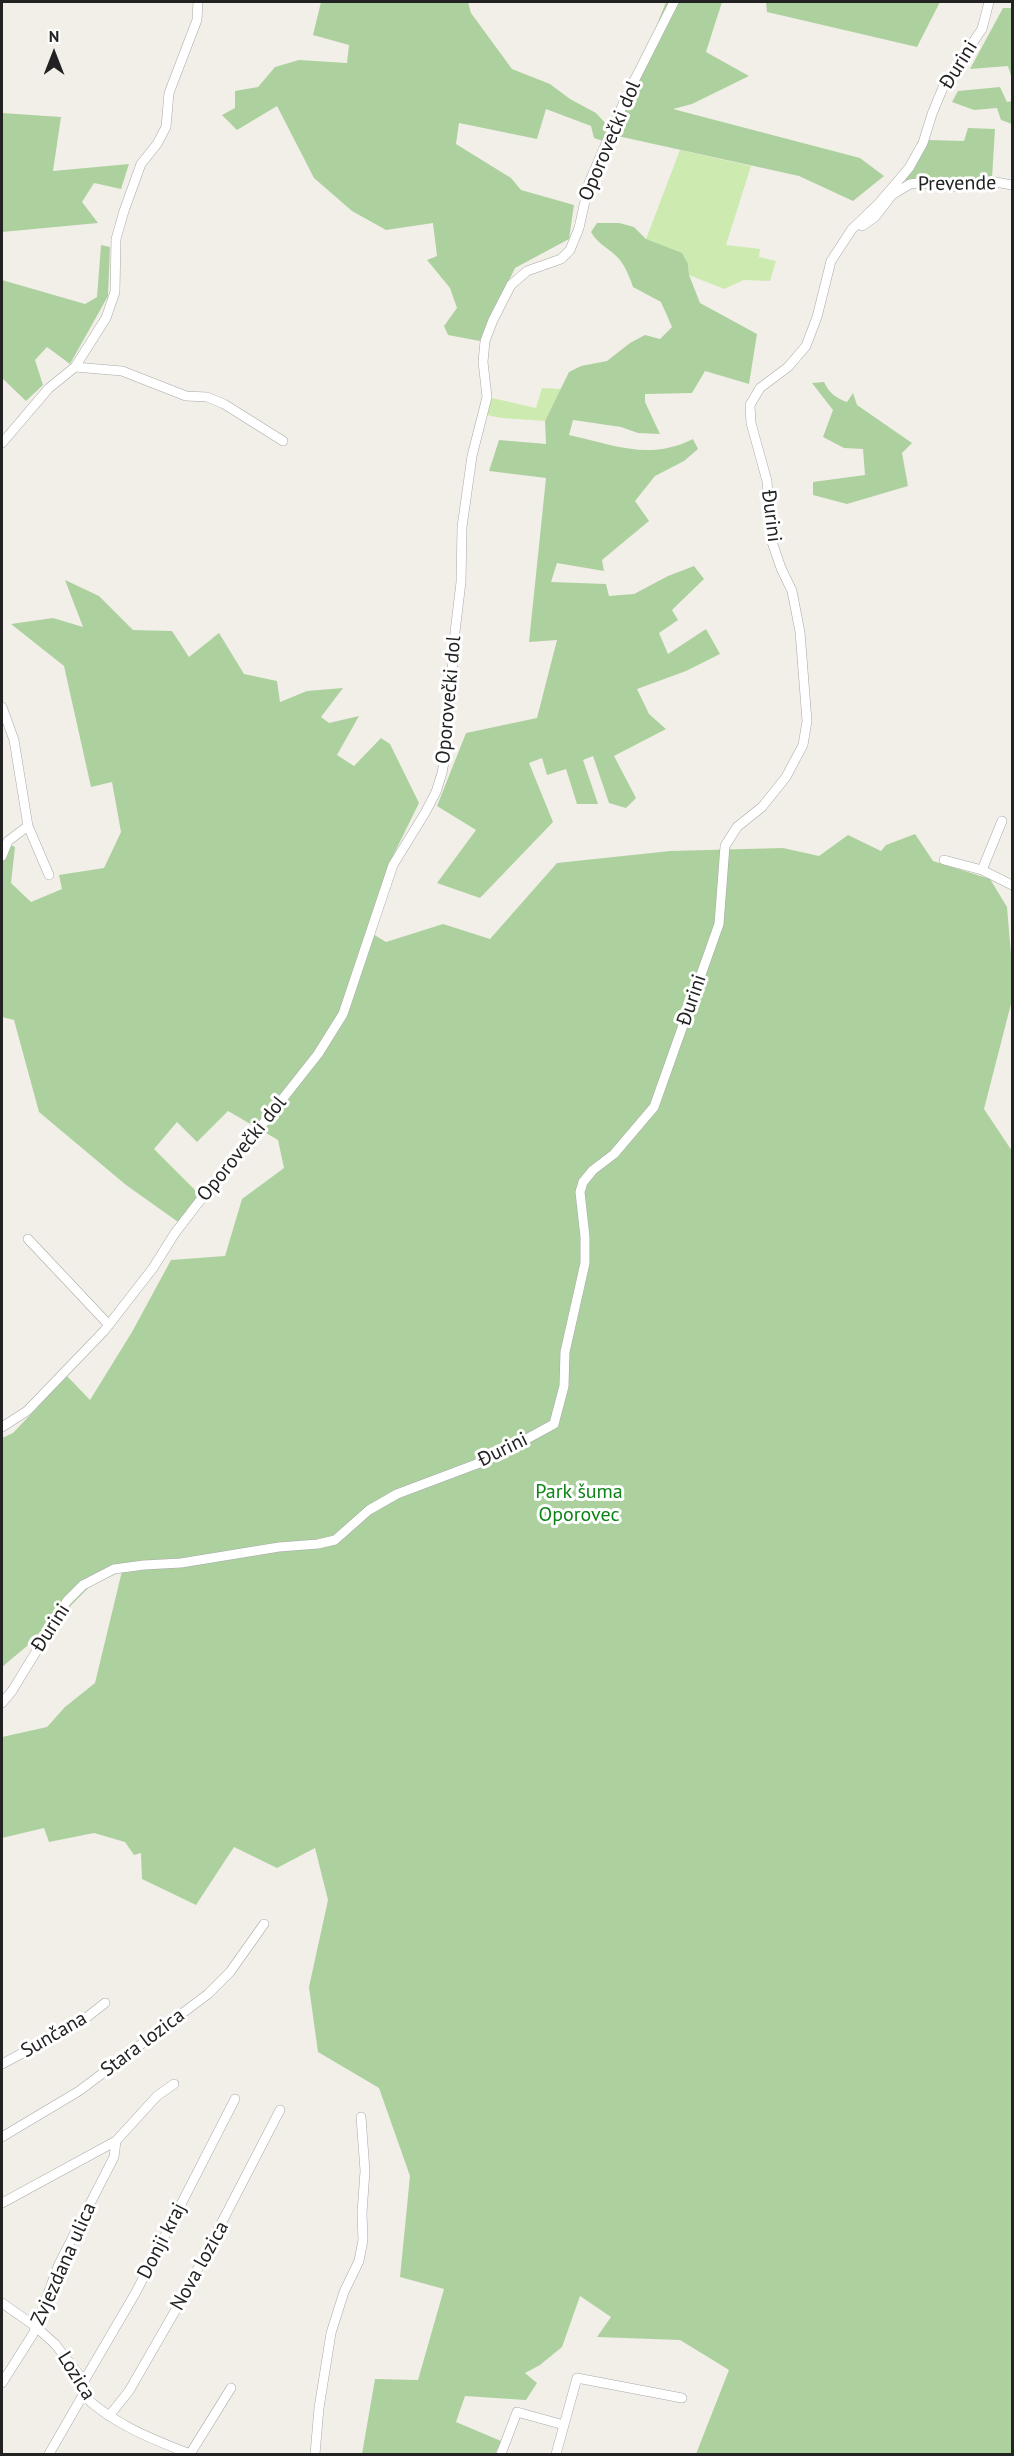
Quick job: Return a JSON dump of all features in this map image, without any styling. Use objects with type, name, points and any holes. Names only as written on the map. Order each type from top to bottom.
[{"type":"street","points":[[2,443],[49,388],[75,366],[106,318],[115,292],[116,239],[124,211],[141,164],[157,144],[166,127],[169,93],[197,20],[198,2]]},
{"type":"street","name":"Oporovečki dol","points":[[2,1428],[27,1411],[109,1325],[212,1185],[318,1054],[343,1014],[393,865],[429,806],[442,773],[446,751],[461,582],[462,527],[472,456],[487,397],[483,362],[485,341],[511,285],[527,272],[561,259],[570,250],[579,228],[589,183],[627,95],[674,2]]},
{"type":"street","name":"Đurini","points":[[2,1703],[12,1691],[68,1601],[83,1585],[114,1569],[181,1563],[334,1540],[369,1510],[398,1494],[489,1459],[554,1424],[564,1386],[565,1353],[585,1263],[585,1237],[579,1192],[583,1182],[593,1170],[614,1154],[654,1107],[718,924],[725,846],[736,827],[762,807],[786,777],[802,745],[807,721],[800,632],[792,591],[771,539],[766,481],[751,423],[750,405],[760,388],[788,368],[806,346],[817,317],[831,261],[848,234],[909,168],[923,143],[944,85],[982,28],[989,2]]},
{"type":"street","name":"Prevende","points":[[848,234],[875,217],[892,195],[910,184],[960,187],[990,181],[1012,185]]},
{"type":"street","points":[[75,366],[122,371],[186,396],[207,397],[224,404],[283,441]]},
{"type":"street","points":[[2,707],[14,740],[28,826],[49,875]]},
{"type":"street","points":[[982,870],[1002,821]]},
{"type":"street","points":[[2,856],[8,841],[28,826]]},
{"type":"street","points":[[944,860],[982,870],[1012,885]]},
{"type":"street","points":[[28,1239],[109,1325]]},
{"type":"street","name":"Stara lozica","points":[[2,2137],[79,2091],[208,1995],[230,1972],[264,1924]]},
{"type":"street","name":"Sunčana","points":[[2,2064],[82,2021],[105,2003]]},
{"type":"street","points":[[2,2203],[116,2141],[157,2096],[174,2084]]},
{"type":"street","name":"Donji kraj","points":[[84,2381],[136,2292],[236,2099]]},
{"type":"street","name":"Nova lozica","points":[[110,2416],[129,2391],[182,2299],[280,2110]]},
{"type":"street","points":[[315,2454],[319,2408],[331,2333],[344,2292],[359,2261],[363,2240],[365,2171],[361,2117]]},
{"type":"street","name":"Zvjezdana ulica","points":[[2,2383],[33,2334],[59,2264],[114,2157],[116,2141]]},
{"type":"street","name":"Lozica","points":[[2,2303],[35,2326],[55,2344],[84,2381],[83,2395],[110,2416],[150,2439],[190,2454]]},
{"type":"street","points":[[556,2454],[577,2378],[682,2398]]},
{"type":"street","points":[[190,2454],[231,2388]]},
{"type":"street","points":[[49,2454],[83,2395]]},
{"type":"street","points":[[501,2454],[517,2412],[564,2425]]},
{"type":"green space","points":[[321,2],[468,2],[471,13],[512,69],[550,84],[570,99],[596,113],[608,126],[603,141],[594,138],[591,126],[546,109],[537,139],[459,123],[456,144],[511,178],[521,190],[574,205],[569,239],[515,268],[480,341],[448,335],[444,326],[457,308],[450,288],[427,260],[437,256],[433,223],[386,230],[352,211],[314,178],[277,106],[237,130],[222,115],[235,108],[235,91],[258,87],[275,67],[299,60],[347,63],[349,45],[313,35]]},
{"type":"green space","points":[[666,2],[722,2],[706,52],[749,76],[692,104],[673,109],[860,158],[884,176],[853,201],[799,176],[613,135]]},
{"type":"green space","points":[[766,2],[940,2],[917,47],[767,12]]},
{"type":"green space","points":[[1003,8],[1012,8],[1012,79],[1008,66],[970,69]]},
{"type":"green space","points":[[1000,87],[1007,102],[1012,101],[1012,124],[1001,120],[997,108],[974,110],[952,102],[958,91]]},
{"type":"green space","points":[[2,113],[61,117],[53,171],[129,164],[121,189],[94,183],[82,202],[98,223],[2,232]]},
{"type":"green space","points":[[968,128],[995,129],[992,178],[969,182],[905,180],[929,140],[964,141]]},
{"type":"green space","points":[[680,150],[751,166],[726,245],[760,249],[759,257],[776,261],[770,281],[744,280],[724,289],[689,275],[688,264],[646,239]]},
{"type":"green space","points":[[597,223],[619,223],[634,227],[646,239],[682,253],[688,264],[689,275],[700,303],[757,334],[749,384],[705,371],[692,393],[645,394],[645,402],[660,434],[638,433],[621,427],[573,420],[569,435],[602,443],[647,450],[677,446],[693,439],[698,449],[684,461],[655,476],[635,501],[649,521],[602,560],[604,571],[557,563],[551,582],[606,584],[609,596],[634,594],[668,576],[694,566],[704,579],[672,610],[678,620],[659,633],[668,654],[706,629],[720,654],[686,671],[637,689],[649,714],[666,729],[614,756],[636,798],[626,808],[609,803],[593,756],[583,760],[598,804],[577,804],[566,769],[547,775],[542,758],[529,763],[553,822],[480,898],[437,883],[476,830],[437,806],[466,733],[537,718],[557,640],[529,642],[546,478],[489,471],[499,440],[546,444],[545,421],[569,372],[581,366],[607,361],[630,343],[645,335],[660,339],[672,327],[661,302],[633,287],[620,260],[591,232]]},
{"type":"green space","points":[[101,245],[110,247],[108,296],[70,364],[47,347],[35,360],[43,385],[26,401],[2,378],[2,280],[85,304],[97,297]]},
{"type":"green space","points":[[824,382],[833,395],[839,399],[847,402],[853,393],[857,405],[912,443],[902,453],[908,486],[847,504],[813,495],[813,482],[865,475],[863,449],[844,448],[823,437],[833,410],[812,383]]},
{"type":"green space","points":[[542,388],[561,389],[545,421],[487,415],[492,398],[536,408]]},
{"type":"green space","name":"Park šuma Oporovec","points":[[65,580],[99,596],[133,630],[172,631],[189,657],[219,633],[244,674],[277,681],[280,702],[307,691],[343,688],[321,717],[329,723],[359,716],[337,755],[354,766],[381,738],[390,744],[419,803],[391,860],[368,931],[386,942],[443,924],[490,939],[557,863],[670,851],[783,848],[819,856],[848,835],[881,851],[886,845],[915,834],[933,861],[990,879],[1007,907],[1012,966],[1012,1000],[984,1109],[1012,1151],[1012,2454],[696,2454],[729,2370],[680,2340],[597,2337],[611,2317],[580,2296],[562,2347],[540,2365],[525,2373],[537,2383],[526,2400],[465,2396],[456,2422],[501,2441],[495,2454],[362,2454],[375,2379],[418,2380],[444,2289],[400,2277],[410,2176],[379,2088],[318,2052],[309,1987],[328,1900],[315,1848],[277,1868],[234,1847],[196,1905],[142,1879],[141,1853],[134,1855],[125,1842],[94,1833],[49,1842],[44,1828],[2,1838],[2,1737],[47,1727],[65,1707],[95,1683],[122,1571],[90,1586],[52,1625],[2,1667],[2,1438],[13,1433],[67,1376],[90,1400],[132,1332],[171,1260],[225,1256],[242,1199],[284,1168],[278,1140],[228,1111],[197,1142],[177,1122],[154,1149],[202,1197],[181,1224],[126,1185],[39,1112],[14,1020],[2,1017],[2,841],[15,847],[11,883],[31,902],[62,889],[59,875],[104,868],[121,832],[112,782],[91,787],[64,666],[11,624],[53,618],[83,627]]}]
